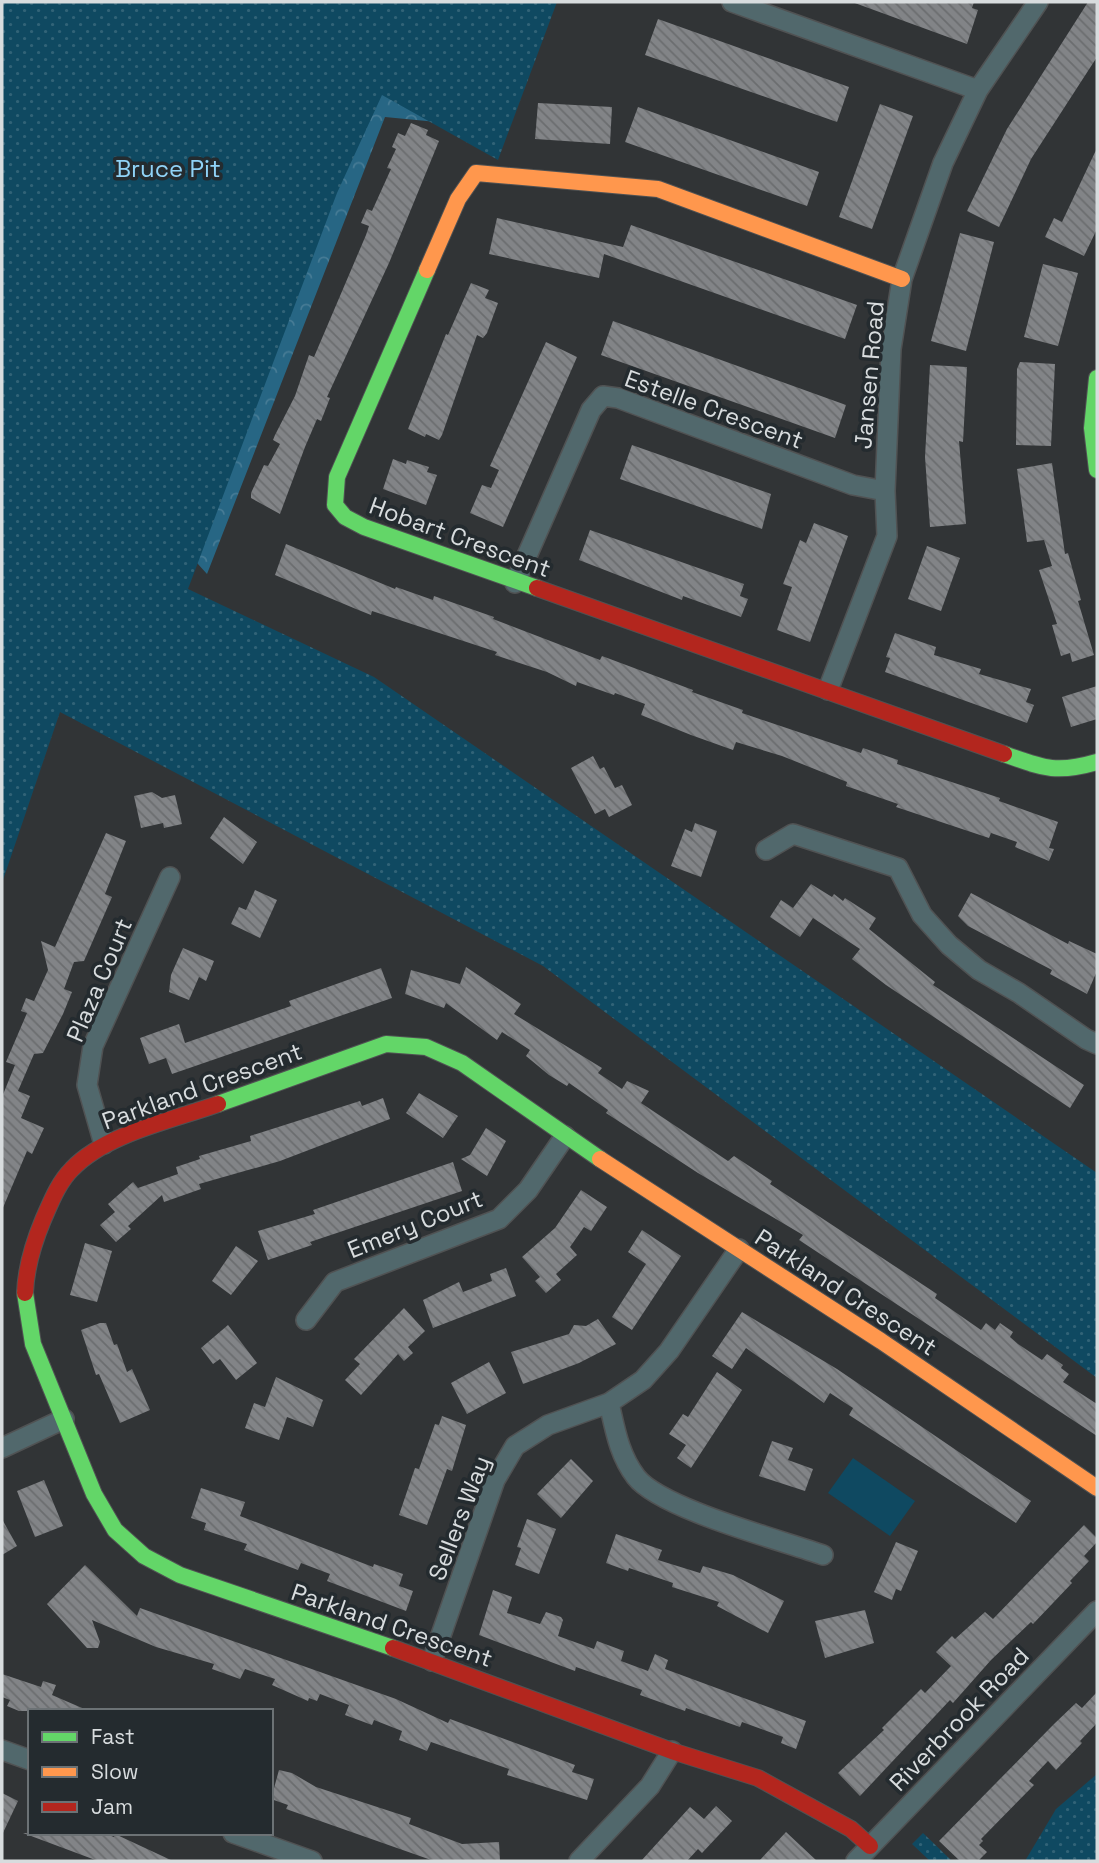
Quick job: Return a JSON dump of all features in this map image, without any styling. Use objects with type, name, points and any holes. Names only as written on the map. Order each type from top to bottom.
[{"type":"street","points":[[732,2],[978,90]]},
{"type":"street","name":"Jansen Road","points":[[828,690],[887,536],[885,491],[891,349],[902,279],[943,163],[978,90],[1038,2]]},
{"type":"street","name":"Hobart Crescent","points":[[902,279],[658,189],[477,173],[458,199],[337,477],[335,505],[345,517],[364,527],[515,583],[828,690],[1040,767],[1067,771],[1097,762]]},
{"type":"street","points":[[1097,378],[1092,428],[1097,470]]},
{"type":"street","name":"Estelle Crescent","points":[[515,583],[591,410],[603,396],[618,398],[853,485],[885,491]]},
{"type":"street","points":[[766,850],[793,834],[898,868],[922,915],[948,946],[979,970],[1097,1044]]},
{"type":"street","name":"Plaza Court","points":[[104,1144],[87,1085],[93,1046],[170,877]]},
{"type":"street","name":"Parkland Crescent","points":[[870,1846],[851,1829],[758,1777],[672,1751],[432,1661],[180,1575],[144,1556],[115,1530],[94,1494],[26,1321],[23,1279],[26,1261],[55,1193],[71,1169],[104,1144],[386,1044],[426,1047],[463,1063],[565,1136],[1097,1488]]},
{"type":"street","name":"Emery Court","points":[[306,1320],[335,1282],[499,1219],[528,1191],[565,1136]]},
{"type":"street","name":"Sellers Way","points":[[432,1661],[495,1480],[515,1446],[548,1425],[609,1403],[643,1380],[669,1352],[738,1249]]},
{"type":"street","points":[[609,1403],[618,1445],[637,1479],[670,1501],[823,1555]]},
{"type":"street","points":[[2,1448],[64,1419]]},
{"type":"street","name":"Riverbrook Road","points":[[856,1861],[1097,1611]]},
{"type":"street","points":[[2,1750],[28,1759]]},
{"type":"street","points":[[579,1861],[650,1786],[672,1751]]},
{"type":"street","points":[[239,1835],[312,1861]]},
{"type":"green space","name":"Bruce Pit","points":[[2,2],[557,2],[498,160],[382,95],[337,193],[188,589],[374,677],[1097,1173],[1097,1378],[543,966],[60,712],[2,883]]},
{"type":"green space","points":[[338,11],[499,128],[385,117],[207,574],[161,523]]},
{"type":"green space","points":[[853,1458],[915,1501],[890,1536],[828,1493]]},
{"type":"green space","points":[[1097,1774],[1097,1861],[1025,1861],[1056,1809]]},
{"type":"green space","points":[[923,1833],[952,1861],[930,1861],[912,1844]]},
{"type":"building","points":[[852,2],[974,2],[972,8],[978,10],[967,44]]},
{"type":"building","points":[[1088,2],[1097,2],[1097,57],[1031,159],[999,227],[967,211],[1007,129]]},
{"type":"building","points":[[658,19],[849,87],[837,122],[645,55]]},
{"type":"building","points":[[538,103],[612,107],[610,144],[535,139]]},
{"type":"building","points":[[880,104],[913,116],[872,229],[839,217]]},
{"type":"building","points":[[638,107],[819,172],[807,206],[625,142]]},
{"type":"building","points":[[411,123],[428,130],[426,135],[439,141],[389,263],[327,397],[330,398],[321,421],[317,419],[305,447],[280,514],[251,498],[251,493],[264,465],[268,466],[280,444],[273,440],[275,435],[295,396],[309,355],[314,357],[366,235],[369,226],[361,223],[367,209],[372,211],[391,169],[387,168],[396,149],[392,147],[398,133],[405,136]]},
{"type":"building","points":[[1097,148],[1097,229],[1084,256],[1045,237],[1054,218],[1062,222]]},
{"type":"building","points":[[497,218],[623,247],[631,225],[857,305],[845,339],[604,254],[599,278],[489,254]]},
{"type":"building","points":[[960,233],[994,242],[966,351],[931,341]]},
{"type":"building","points":[[1043,264],[1078,273],[1058,346],[1024,337]]},
{"type":"building","points":[[471,283],[489,290],[485,298],[498,303],[487,333],[483,338],[477,335],[442,435],[439,440],[426,434],[425,437],[408,429],[446,334],[448,335]]},
{"type":"building","points":[[613,321],[846,405],[835,438],[601,355]]},
{"type":"building","points":[[546,342],[577,357],[503,527],[470,513],[482,485],[491,488],[499,470],[490,466]]},
{"type":"building","points":[[1020,362],[1055,364],[1051,446],[1016,445],[1017,369]]},
{"type":"building","points":[[930,365],[967,367],[963,442],[959,441],[966,524],[930,527],[925,457]]},
{"type":"building","points":[[632,445],[771,494],[762,529],[620,479]]},
{"type":"building","points":[[393,459],[429,467],[427,472],[437,475],[426,505],[383,489]]},
{"type":"building","points":[[1052,463],[1065,554],[1068,553],[1081,600],[1078,601],[1094,655],[1072,662],[1070,653],[1061,656],[1052,625],[1057,624],[1039,570],[1052,566],[1044,540],[1027,542],[1017,469]]},
{"type":"building","points":[[814,523],[848,536],[810,642],[777,630],[792,587],[783,584],[800,540],[806,543]]},
{"type":"building","points":[[590,530],[744,584],[740,596],[748,599],[741,617],[683,596],[682,600],[579,560]]},
{"type":"building","points":[[286,544],[395,589],[396,587],[433,600],[434,596],[600,660],[602,656],[743,710],[742,713],[861,753],[863,748],[898,760],[897,764],[1000,798],[999,801],[1058,822],[1049,848],[1054,849],[1049,861],[1015,847],[1017,842],[991,833],[989,838],[896,807],[898,804],[846,786],[847,782],[782,756],[736,742],[733,750],[691,735],[641,715],[645,704],[615,693],[614,695],[577,682],[576,686],[547,672],[495,655],[497,652],[372,611],[371,615],[275,575]]},
{"type":"building","points":[[927,546],[960,558],[941,611],[908,599]]},
{"type":"building","points":[[895,633],[936,647],[934,655],[981,669],[979,674],[1031,689],[1026,702],[1034,705],[1027,723],[885,672],[890,658],[886,657]]},
{"type":"building","points":[[1097,686],[1097,719],[1071,727],[1062,697]]},
{"type":"building","points":[[593,756],[600,769],[604,767],[615,788],[622,785],[632,805],[609,817],[605,809],[595,814],[571,768]]},
{"type":"building","points":[[152,792],[162,798],[175,795],[182,824],[164,828],[163,823],[141,828],[134,796]]},
{"type":"building","points":[[224,817],[257,842],[243,864],[210,838]]},
{"type":"building","points":[[695,823],[717,831],[701,877],[671,866],[685,829],[692,832]]},
{"type":"building","points":[[106,833],[126,841],[105,894],[112,897],[84,961],[74,962],[64,989],[72,992],[63,1014],[43,1053],[34,1054],[18,1091],[30,1096],[21,1118],[44,1128],[32,1154],[27,1151],[2,1210],[2,1097],[15,1065],[6,1062],[27,1013],[21,1011],[26,998],[34,1001],[48,970],[41,941],[55,947]]},
{"type":"building","points":[[811,884],[832,897],[834,894],[843,901],[845,898],[876,918],[869,929],[935,982],[933,985],[1084,1085],[1070,1108],[886,985],[852,959],[860,949],[813,918],[800,937],[770,917],[781,900],[793,908]]},
{"type":"building","points":[[255,890],[277,900],[260,938],[231,924],[239,907],[246,910]]},
{"type":"building","points":[[971,893],[1068,944],[1069,941],[1097,954],[1097,971],[1087,994],[1050,974],[1052,970],[968,926],[958,916]]},
{"type":"building","points":[[183,948],[214,961],[206,981],[199,977],[189,1000],[169,992],[171,975]]},
{"type":"building","points":[[466,967],[521,1004],[514,1014],[602,1068],[598,1073],[622,1089],[627,1081],[649,1091],[641,1103],[728,1161],[734,1156],[772,1181],[770,1184],[937,1294],[935,1298],[981,1330],[986,1323],[995,1330],[1000,1323],[1013,1332],[1010,1337],[1042,1360],[1047,1354],[1063,1365],[1061,1368],[1069,1374],[1063,1382],[1097,1404],[1097,1436],[799,1240],[803,1235],[698,1173],[606,1113],[608,1110],[569,1083],[567,1086],[549,1075],[526,1056],[530,1050],[502,1032],[497,1040],[446,1003],[444,1008],[405,994],[411,970],[460,984]]},
{"type":"building","points":[[381,968],[392,998],[172,1074],[166,1058],[149,1064],[140,1038],[179,1024],[185,1043],[291,1006],[289,1001]]},
{"type":"building","points":[[419,1093],[458,1116],[443,1138],[406,1113]]},
{"type":"building","points":[[383,1098],[390,1119],[280,1161],[199,1184],[201,1189],[164,1202],[162,1195],[128,1226],[131,1229],[116,1242],[100,1225],[115,1212],[108,1204],[133,1182],[138,1188],[178,1174],[176,1167],[200,1159],[199,1156],[251,1141],[250,1136],[360,1101],[362,1106]]},
{"type":"building","points":[[486,1128],[506,1141],[487,1176],[461,1159],[470,1155]]},
{"type":"building","points":[[453,1162],[462,1191],[310,1242],[312,1245],[268,1260],[258,1231],[315,1214],[313,1210]]},
{"type":"building","points":[[581,1190],[607,1207],[591,1231],[584,1227],[570,1247],[577,1255],[556,1274],[561,1280],[546,1293],[535,1281],[540,1277],[522,1257],[555,1228]]},
{"type":"building","points":[[642,1230],[681,1256],[632,1330],[612,1317],[646,1264],[628,1252]]},
{"type":"building","points":[[85,1243],[112,1251],[97,1302],[70,1295]]},
{"type":"building","points":[[236,1246],[258,1261],[231,1295],[212,1281]]},
{"type":"building","points":[[506,1268],[516,1296],[433,1328],[423,1300],[459,1282],[463,1292],[492,1281],[490,1274]]},
{"type":"building","points":[[404,1308],[425,1331],[408,1347],[413,1353],[404,1361],[398,1354],[361,1395],[345,1380],[360,1364],[354,1359]]},
{"type":"building","points":[[742,1312],[837,1369],[1031,1501],[1016,1523],[849,1415],[853,1408],[830,1393],[824,1403],[746,1348],[732,1369],[712,1356]]},
{"type":"building","points":[[598,1319],[616,1344],[579,1363],[523,1384],[511,1352],[569,1334],[574,1325],[586,1326]]},
{"type":"building","points":[[106,1323],[127,1372],[132,1369],[150,1410],[120,1423],[99,1374],[96,1375],[81,1330]]},
{"type":"building","points":[[228,1325],[257,1363],[236,1380],[220,1359],[213,1364],[201,1348]]},
{"type":"building","points":[[489,1362],[506,1393],[467,1414],[451,1383]]},
{"type":"building","points":[[717,1372],[742,1390],[691,1468],[677,1458],[686,1445],[669,1434],[683,1414],[688,1417]]},
{"type":"building","points":[[276,1377],[323,1400],[313,1427],[287,1417],[279,1440],[245,1428],[254,1403],[265,1407]]},
{"type":"building","points":[[442,1416],[466,1425],[452,1471],[447,1469],[427,1525],[399,1515],[415,1468],[419,1469],[435,1424],[439,1425]]},
{"type":"building","points":[[772,1441],[793,1448],[788,1460],[813,1469],[805,1491],[759,1476]]},
{"type":"building","points":[[571,1459],[593,1481],[561,1518],[537,1494]]},
{"type":"building","points":[[44,1480],[63,1526],[35,1537],[17,1491]]},
{"type":"building","points":[[201,1488],[245,1502],[240,1516],[373,1567],[374,1564],[403,1574],[399,1586],[413,1591],[406,1611],[327,1581],[330,1574],[301,1563],[298,1570],[244,1550],[247,1544],[204,1530],[206,1523],[191,1518]]},
{"type":"building","points":[[2,1519],[17,1546],[2,1555]]},
{"type":"building","points":[[527,1519],[556,1529],[539,1574],[515,1565],[521,1548],[517,1547]]},
{"type":"building","points":[[1084,1525],[1097,1538],[1097,1542],[1084,1556],[1089,1561],[1070,1581],[1072,1583],[1033,1624],[1031,1622],[991,1660],[953,1703],[950,1700],[860,1796],[838,1773],[884,1730],[882,1728],[921,1689],[925,1693],[951,1666],[936,1652],[952,1636],[955,1639],[985,1612],[993,1619]]},
{"type":"building","points":[[616,1534],[662,1550],[658,1560],[700,1573],[703,1566],[733,1575],[784,1601],[768,1633],[717,1606],[719,1602],[672,1587],[673,1583],[606,1563]]},
{"type":"building","points":[[896,1542],[918,1551],[901,1591],[896,1589],[892,1600],[874,1592]]},
{"type":"building","points":[[85,1565],[137,1616],[140,1608],[396,1699],[448,1723],[450,1719],[575,1765],[572,1772],[594,1779],[587,1800],[507,1775],[509,1769],[431,1742],[427,1751],[399,1740],[402,1731],[374,1720],[372,1725],[345,1715],[349,1705],[320,1694],[317,1701],[309,1698],[308,1701],[272,1685],[275,1679],[245,1669],[240,1679],[212,1669],[214,1664],[156,1647],[92,1620],[100,1642],[98,1648],[87,1648],[47,1604]]},
{"type":"building","points":[[493,1590],[512,1597],[507,1613],[540,1624],[546,1612],[561,1617],[563,1620],[558,1636],[594,1649],[597,1641],[624,1651],[621,1661],[648,1671],[655,1654],[668,1660],[665,1669],[806,1721],[796,1749],[781,1743],[783,1737],[742,1722],[740,1727],[686,1708],[685,1711],[640,1695],[642,1690],[576,1667],[575,1671],[479,1635]]},
{"type":"building","points":[[865,1610],[874,1643],[825,1658],[815,1621]]},
{"type":"building","points":[[2,1674],[41,1687],[43,1681],[56,1685],[52,1695],[84,1709],[19,1711],[7,1706],[10,1700],[2,1697]]},
{"type":"building","points":[[1097,1692],[1097,1723],[1080,1741],[1082,1743],[1056,1770],[1048,1761],[1029,1781],[1034,1785],[981,1839],[983,1841],[979,1845],[987,1852],[978,1861],[960,1861],[939,1841],[1076,1703],[1082,1708]]},
{"type":"building","points":[[279,1770],[292,1773],[316,1787],[411,1818],[409,1824],[462,1844],[499,1842],[500,1861],[434,1861],[286,1809],[288,1805],[273,1800]]},
{"type":"building","points":[[2,1793],[18,1801],[2,1835]]},
{"type":"building","points":[[716,1806],[732,1821],[702,1853],[698,1849],[687,1861],[641,1861],[690,1807],[704,1819]]},
{"type":"building","points":[[786,1832],[817,1861],[759,1861]]},
{"type":"building","points":[[28,1835],[117,1835],[173,1861],[98,1861]]},
{"type":"traffic: fast","points":[[427,270],[337,477],[335,505],[345,517],[364,527],[537,588]]},
{"type":"traffic: fast","points":[[1097,378],[1092,428],[1097,470]]},
{"type":"traffic: fast","points":[[1004,754],[1050,768],[1071,768],[1097,762]]},
{"type":"traffic: fast","points":[[218,1104],[386,1044],[426,1047],[462,1063],[600,1159]]},
{"type":"traffic: fast","points":[[25,1293],[33,1344],[94,1494],[115,1530],[144,1556],[180,1575],[393,1648]]},
{"type":"traffic: slow","points":[[427,270],[458,199],[476,173],[658,189],[902,279]]},
{"type":"traffic: slow","points":[[600,1159],[881,1341],[1097,1488]]},
{"type":"traffic: jam","points":[[537,588],[1004,754]]},
{"type":"traffic: jam","points":[[25,1293],[28,1265],[39,1229],[55,1193],[72,1169],[102,1146],[121,1137],[218,1104]]},
{"type":"traffic: jam","points":[[393,1648],[672,1751],[758,1778],[851,1829],[870,1846]]}]
